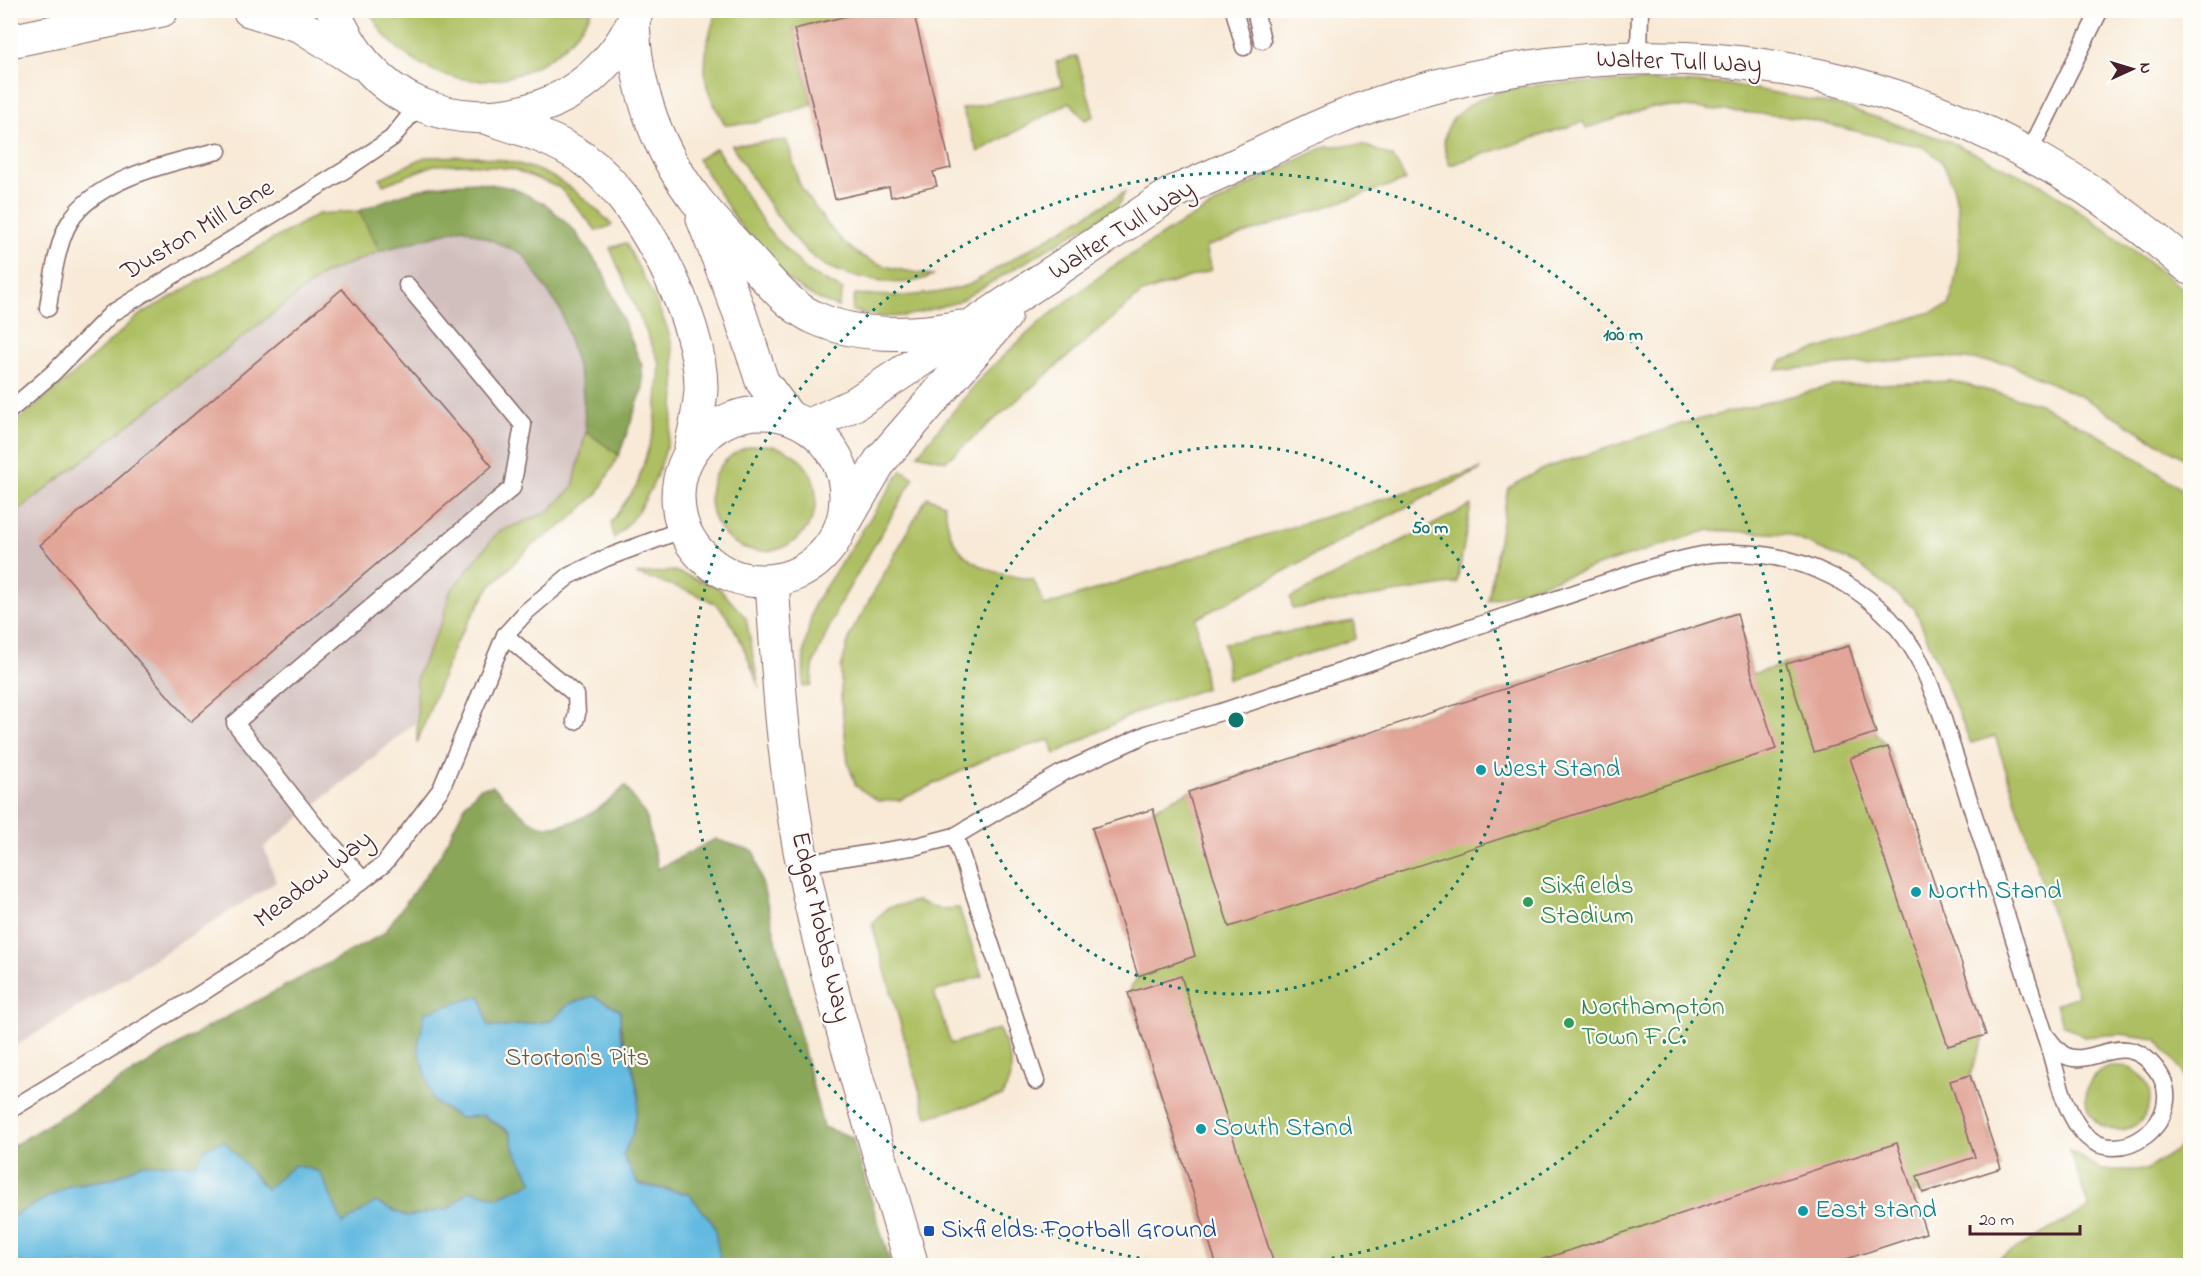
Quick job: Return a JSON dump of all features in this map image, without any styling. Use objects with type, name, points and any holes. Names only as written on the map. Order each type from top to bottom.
[{"type":"main road","points":[[10,41],[162,10]]},
{"type":"main road","points":[[249,10],[301,26],[370,69]]},
{"type":"main road","points":[[333,10],[346,39],[370,69],[392,89],[419,104],[453,115],[488,118],[543,135],[585,159],[619,192],[643,226],[683,307],[697,352],[701,389],[690,452],[680,477],[678,504],[684,530],[696,550],[713,566],[734,577],[756,582],[772,581],[804,570],[828,547],[842,526],[847,488],[843,470],[823,437],[798,421],[762,381],[740,314],[696,200],[656,134],[634,58],[635,17]]},
{"type":"main road","points":[[488,118],[533,111],[574,92],[608,62],[635,17]]},
{"type":"main road","name":"Walter Tull Way","points":[[798,421],[853,405],[1174,192],[1220,174],[1287,139],[1341,116],[1399,96],[1507,69],[1565,60],[1639,56],[1732,61],[1809,72],[1889,94],[1964,121],[2029,153],[2118,209],[2190,268]]},
{"type":"main road","points":[[696,200],[786,300],[814,317],[868,333],[918,333],[970,326]]},
{"type":"main road","name":"Walter Tull Way","points":[[842,526],[880,461],[1026,292]]},
{"type":"main road","points":[[690,452],[704,435],[723,422],[755,413],[798,421]]},
{"type":"main road","name":"Edgar Mobbs Way","points":[[772,581],[783,741],[802,864],[845,1031],[912,1266]]},
{"type":"lane","points":[[1234,10],[1244,47]]},
{"type":"lane","points":[[1255,10],[1262,40]]},
{"type":"lane","points":[[1639,56],[1640,10]]},
{"type":"lane","points":[[2029,153],[2100,10]]},
{"type":"lane","name":"Duston Mill Lane","points":[[10,410],[53,374],[112,313],[345,170],[392,138],[419,104]]},
{"type":"lane","points":[[48,308],[53,273],[69,223],[98,192],[148,169],[218,151]]},
{"type":"lane","points":[[363,880],[314,824],[235,723],[512,488],[523,425],[407,285]]},
{"type":"lane","name":"Meadow Way","points":[[10,1110],[275,946],[384,864],[441,789],[505,634],[569,576],[606,558],[684,530]]},
{"type":"lane","points":[[802,864],[917,846],[955,836],[1060,774],[1149,733],[1232,709],[1646,569],[1688,558],[1724,553],[1784,557],[1843,582],[1875,604],[1913,648],[1927,675],[1942,716],[2045,1035],[2072,1117],[2081,1131],[2094,1141],[2109,1146],[2124,1146],[2141,1141],[2153,1131],[2162,1117],[2166,1092],[2157,1069],[2146,1059],[2135,1052],[2118,1049],[2076,1058],[2066,1056],[2045,1035]]},
{"type":"lane","points":[[505,634],[576,695],[577,714],[574,722]]},
{"type":"lane","points":[[955,836],[1036,1081]]},
{"type":"shaded area","points":[[463,228],[523,254],[561,311],[582,383],[586,431],[573,487],[548,512],[498,532],[450,592],[443,619],[417,676],[415,723],[264,847],[276,882],[11,1049],[11,516],[324,274],[380,251]]},
{"type":"green space","points":[[369,11],[592,11],[573,38],[550,58],[524,72],[497,79],[468,80],[440,73],[413,59],[384,35]]},
{"type":"green space","points":[[717,11],[850,11],[849,16],[794,29],[812,105],[754,123],[725,125],[708,90],[705,71],[708,40]]},
{"type":"green space","points":[[1077,56],[1094,116],[1085,120],[1070,102],[978,152],[962,109],[1062,85],[1056,62]]},
{"type":"green space","points":[[1646,81],[1729,84],[1841,106],[1951,142],[2045,187],[2108,231],[2190,294],[2190,462],[2084,398],[2007,363],[1942,357],[1777,370],[1781,361],[1949,306],[1959,252],[1955,194],[1941,161],[1923,147],[1796,117],[1683,107],[1653,107],[1586,128],[1583,122],[1450,165],[1445,148],[1446,134],[1452,121],[1462,111],[1489,95],[1536,85]]},
{"type":"green space","points":[[786,140],[801,188],[842,241],[867,259],[896,269],[933,275],[912,282],[884,281],[842,273],[811,255],[773,210],[732,145]]},
{"type":"green space","points":[[1364,145],[1393,157],[1406,180],[1205,247],[1211,270],[1142,293],[946,461],[918,454],[984,374],[1039,323],[1109,269],[1173,228],[1263,177],[1326,146]]},
{"type":"green space","points":[[716,148],[768,230],[808,272],[843,290],[838,307],[814,297],[792,283],[773,266],[740,226],[698,159]]},
{"type":"green space","points":[[475,156],[517,164],[551,176],[581,196],[612,225],[597,231],[560,188],[513,169],[468,164],[434,165],[383,185],[380,178],[425,157]]},
{"type":"green space","points":[[477,182],[513,188],[547,205],[575,231],[603,272],[642,366],[643,388],[619,455],[586,431],[582,383],[561,311],[523,254],[463,228],[380,251],[359,211],[416,190]]},
{"type":"green space","points":[[1125,192],[1117,208],[958,302],[906,316],[881,317],[852,311],[855,294],[912,295],[940,292],[969,285]]},
{"type":"green space","points":[[359,211],[380,251],[324,274],[11,516],[11,426],[73,375],[139,315],[318,214]]},
{"type":"green space","points":[[626,243],[668,331],[674,356],[675,384],[668,442],[659,470],[647,496],[632,519],[614,538],[611,523],[637,485],[655,427],[660,364],[610,248]]},
{"type":"green space","points":[[1951,381],[2037,403],[2121,447],[2190,495],[2190,1106],[2182,1071],[2156,1039],[2120,1034],[2084,1037],[2062,1024],[2056,1004],[2078,996],[1995,736],[1971,743],[1915,609],[1859,565],[1786,534],[1709,530],[1488,601],[1508,488],[1545,468],[1685,423],[1831,386]]},
{"type":"green space","points":[[586,431],[619,455],[598,493],[566,523],[532,545],[489,588],[455,644],[417,743],[417,676],[443,619],[450,592],[498,532],[548,512],[573,487]]},
{"type":"green space","points":[[763,445],[783,449],[800,461],[812,478],[816,498],[812,518],[800,535],[783,547],[763,551],[743,547],[726,535],[714,518],[710,498],[714,478],[726,461],[743,449]]},
{"type":"green space","points":[[1481,469],[1357,532],[1196,619],[1206,688],[1137,712],[1055,754],[1049,740],[991,757],[900,800],[878,801],[856,786],[848,763],[841,699],[841,668],[850,635],[927,497],[944,504],[950,533],[964,554],[984,568],[1033,579],[1045,606],[1213,551]]},
{"type":"green space","points":[[902,470],[914,478],[839,605],[814,662],[811,686],[803,687],[804,650],[814,604]]},
{"type":"green space","points":[[1471,505],[1457,583],[1293,609],[1290,598]]},
{"type":"green space","points":[[674,571],[718,587],[746,618],[759,687],[737,634],[719,607],[703,597],[636,574]]},
{"type":"green space","name":"Sixfields Stadium","points":[[1737,613],[1752,674],[1849,646],[1876,733],[1888,747],[1985,1035],[1970,1075],[2001,1168],[1923,1193],[1913,1190],[1926,1233],[1825,1265],[1217,1265],[1128,993],[1138,976],[1153,809],[1188,792]]},
{"type":"green space","points":[[1354,621],[1355,639],[1228,679],[1224,643]]},
{"type":"green space","name":"Storton's Pits","points":[[493,786],[525,817],[546,826],[571,822],[584,816],[607,802],[625,786],[646,816],[658,869],[715,839],[754,851],[823,1127],[852,1137],[891,1265],[721,1265],[721,1260],[689,1194],[638,1184],[623,1155],[635,1121],[637,1088],[622,1032],[620,1010],[569,1004],[551,1021],[505,1027],[488,1026],[481,996],[458,1003],[427,1075],[433,1101],[460,1118],[482,1115],[510,1133],[515,1151],[534,1182],[497,1198],[470,1190],[451,1208],[407,1217],[376,1202],[343,1224],[295,1165],[266,1190],[250,1173],[197,1164],[141,1164],[112,1179],[71,1185],[11,1217],[11,1147],[206,1028],[383,934],[439,857],[467,802],[480,788]]},
{"type":"green space","points":[[917,901],[940,909],[959,908],[982,976],[934,992],[951,1044],[999,1029],[1011,1062],[1010,1077],[1002,1096],[927,1117],[872,924],[887,908]]},
{"type":"green space","points":[[2118,1066],[2130,1068],[2141,1075],[2148,1086],[2150,1098],[2148,1110],[2141,1121],[2130,1128],[2118,1130],[2106,1128],[2095,1121],[2088,1110],[2086,1098],[2088,1086],[2095,1075],[2106,1068]]},
{"type":"green space","points":[[2190,1119],[2190,1265],[1986,1265],[2089,1208],[2070,1151],[2101,1170],[2146,1170],[2178,1149]]},
{"type":"water","points":[[481,996],[488,1026],[505,1027],[551,1021],[569,1004],[593,996],[620,1010],[620,1033],[632,1066],[639,1098],[633,1133],[623,1155],[638,1184],[689,1194],[714,1225],[721,1265],[177,1266],[174,1259],[163,1255],[162,1265],[11,1265],[11,1217],[71,1185],[112,1179],[141,1164],[196,1164],[205,1148],[224,1141],[266,1189],[295,1165],[320,1172],[343,1224],[376,1202],[407,1217],[450,1208],[470,1190],[497,1198],[533,1182],[515,1151],[510,1132],[483,1115],[460,1118],[433,1101],[418,1047],[425,1012]]},
{"type":"building","points":[[871,10],[913,10],[951,168],[933,172],[937,186],[891,197],[889,187],[835,199],[794,29]]},
{"type":"building","points":[[342,289],[492,466],[190,722],[40,545]]},
{"type":"building","name":"West Stand","points":[[1737,613],[1752,674],[1776,749],[1229,927],[1188,792]]},
{"type":"building","points":[[1849,646],[1876,733],[1814,752],[1786,664]]},
{"type":"building","name":"North Stand","points":[[1888,747],[1986,1035],[1948,1046],[1850,758]]},
{"type":"building","points":[[1153,809],[1195,956],[1138,976],[1092,828]]},
{"type":"building","name":"South Stand","points":[[1181,976],[1274,1264],[1269,1266],[1217,1266],[1128,993]]},
{"type":"building","points":[[1970,1075],[2001,1168],[1923,1193],[1917,1176],[1975,1157],[1950,1081]]},
{"type":"building","name":"East stand","points":[[1897,1143],[1926,1233],[1825,1266],[1522,1266]]},
{"type":"place","name":"West Stand","points":[[1481,770]]},
{"type":"place","name":"North Stand","points":[[1916,892]]},
{"type":"place","name":"Sixfields Stadium","points":[[1528,902]]},
{"type":"place","name":"Northampton Town F.C.","points":[[1569,1023]]},
{"type":"place","name":"South Stand","points":[[1201,1129]]},
{"type":"place","name":"East stand","points":[[1803,1211]]},
{"type":"place","name":"Sixfields: Football Ground","points":[[929,1231]]}]
